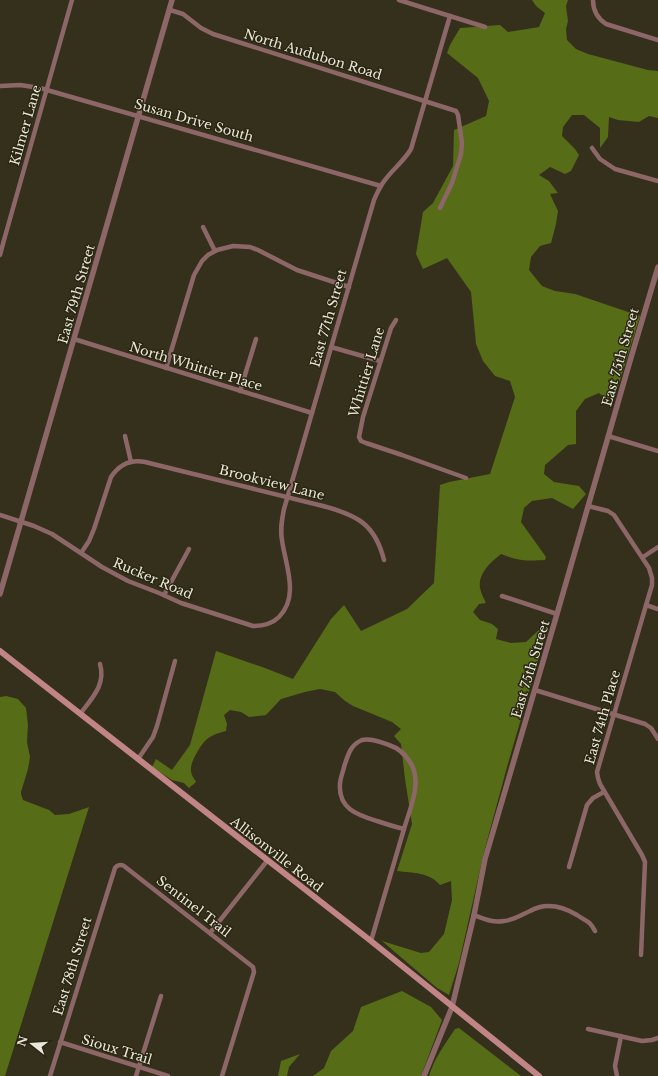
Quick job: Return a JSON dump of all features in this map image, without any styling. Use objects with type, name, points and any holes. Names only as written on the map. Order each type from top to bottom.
[{"type":"main road","name":"Allisonville Road","points":[[0,651],[371,941],[539,1076]]},
{"type":"street","name":"Kilmer Lane","points":[[0,256],[72,0]]},
{"type":"street","name":"East 79th Street","points":[[0,594],[172,0]]},
{"type":"street","points":[[400,0],[409,1],[485,27]]},
{"type":"street","points":[[593,0],[596,14],[606,24],[658,40]]},
{"type":"street","name":"North Audubon Road","points":[[170,10],[185,15],[201,28],[210,33],[454,110],[458,113],[461,150],[452,184],[440,208]]},
{"type":"street","name":"East 77th Street","points":[[260,626],[276,620],[283,612],[288,600],[290,578],[281,532],[282,517],[374,200],[386,178],[408,155],[411,149],[450,16]]},
{"type":"street","name":"Susan Drive South","points":[[0,86],[24,85],[47,90],[381,186]]},
{"type":"street","points":[[592,148],[600,159],[615,169],[658,182]]},
{"type":"street","points":[[203,228],[215,251]]},
{"type":"street","points":[[166,368],[194,275],[202,261],[215,251],[231,246],[250,247],[297,270],[349,287]]},
{"type":"street","name":"East 75th Street","points":[[424,1076],[452,1007],[474,915],[485,859],[658,267]]},
{"type":"street","name":"Whittier Lane","points":[[396,320],[391,328],[380,361],[363,417],[359,437],[362,441],[466,478]]},
{"type":"street","name":"North Whittier Place","points":[[74,339],[312,413]]},
{"type":"street","points":[[240,391],[256,339]]},
{"type":"street","points":[[331,346],[380,361]]},
{"type":"street","points":[[81,553],[89,541],[94,529],[111,477],[119,467],[131,462],[125,436]]},
{"type":"street","points":[[608,436],[658,451]]},
{"type":"street","name":"Brookview Lane","points":[[131,462],[145,462],[343,511],[366,525],[373,533],[378,542],[384,560]]},
{"type":"street","name":"East 74th Place","points":[[588,506],[608,511],[614,515],[643,557],[650,570],[652,578],[652,585],[598,772],[598,778],[604,792],[645,862],[641,955]]},
{"type":"street","name":"Rucker Road","points":[[0,515],[34,526],[52,534],[118,577],[181,603],[247,624],[260,626]]},
{"type":"street","points":[[643,557],[658,547]]},
{"type":"street","points":[[164,595],[188,549]]},
{"type":"street","points":[[502,596],[557,614]]},
{"type":"street","points":[[646,605],[658,609]]},
{"type":"street","points":[[138,759],[153,737],[175,661]]},
{"type":"street","points":[[80,714],[99,688],[102,673],[100,664]]},
{"type":"street","points":[[535,690],[646,724],[652,728],[658,739]]},
{"type":"street","points":[[371,941],[404,830],[416,786],[416,774],[413,765],[405,754],[394,747],[369,740],[358,742],[348,753],[340,781],[340,792],[343,800],[348,808],[356,814],[404,830]]},
{"type":"street","points":[[569,867],[587,805],[593,798],[604,792]]},
{"type":"street","points":[[210,933],[267,861]]},
{"type":"street","name":"Sentinel Trail","points":[[119,865],[124,866],[254,968],[222,1076]]},
{"type":"street","name":"East 78th Street","points":[[50,1076],[115,868],[119,865]]},
{"type":"street","points":[[474,915],[489,921],[500,922],[511,920],[536,908],[556,906],[570,911],[582,919],[587,920],[595,931]]},
{"type":"street","points":[[136,1076],[161,996]]},
{"type":"street","points":[[588,1029],[644,1041],[658,1038]]},
{"type":"street","points":[[617,1076],[615,1066],[621,1036]]},
{"type":"street","name":"Sioux Trail","points":[[60,1042],[168,1076]]},
{"type":"green space","points":[[532,0],[568,0],[566,6],[568,21],[566,29],[567,40],[576,49],[588,54],[648,70],[658,71],[658,118],[649,116],[639,122],[618,120],[609,117],[608,137],[600,148],[600,128],[584,115],[572,115],[563,127],[562,136],[579,155],[571,171],[565,174],[550,167],[539,175],[549,181],[558,193],[550,194],[558,211],[551,243],[540,246],[531,257],[529,270],[542,286],[555,291],[575,294],[640,316],[617,390],[610,403],[599,393],[585,399],[576,411],[576,444],[568,445],[545,465],[544,474],[554,482],[579,486],[586,494],[573,509],[552,498],[532,501],[524,508],[521,522],[546,557],[545,560],[523,560],[501,554],[489,564],[481,577],[480,588],[486,603],[479,604],[473,612],[480,620],[492,624],[498,629],[496,639],[511,643],[526,642],[543,626],[546,628],[484,852],[459,963],[449,995],[437,988],[382,941],[421,953],[429,952],[444,934],[452,900],[451,881],[440,885],[426,875],[397,871],[412,824],[401,744],[394,736],[401,729],[392,722],[353,706],[335,692],[320,689],[281,699],[266,715],[249,717],[241,712],[230,710],[224,715],[227,724],[226,731],[208,738],[195,756],[191,770],[196,782],[189,788],[184,783],[172,780],[152,767],[156,759],[172,770],[190,745],[216,651],[293,679],[331,619],[344,605],[361,631],[407,609],[434,583],[440,485],[490,474],[515,397],[510,381],[495,376],[483,361],[476,344],[471,292],[447,258],[423,269],[416,254],[423,212],[433,203],[453,166],[454,130],[486,116],[489,101],[478,78],[447,53],[450,45],[460,28],[500,25],[508,32],[539,27],[545,13],[536,6]]},
{"type":"green space","points":[[6,696],[18,699],[26,708],[28,725],[27,742],[30,757],[21,792],[23,800],[49,810],[55,815],[69,814],[89,807],[5,1076],[0,1076],[0,697]]},
{"type":"green space","points":[[402,991],[431,1007],[442,1020],[421,1076],[313,1076],[324,1068],[331,1051],[353,1031],[361,1007]]},
{"type":"green space","points":[[459,1028],[521,1076],[429,1076],[444,1046],[455,1029]]},
{"type":"green space","points":[[300,1054],[289,1067],[287,1076],[278,1076],[281,1061]]}]
